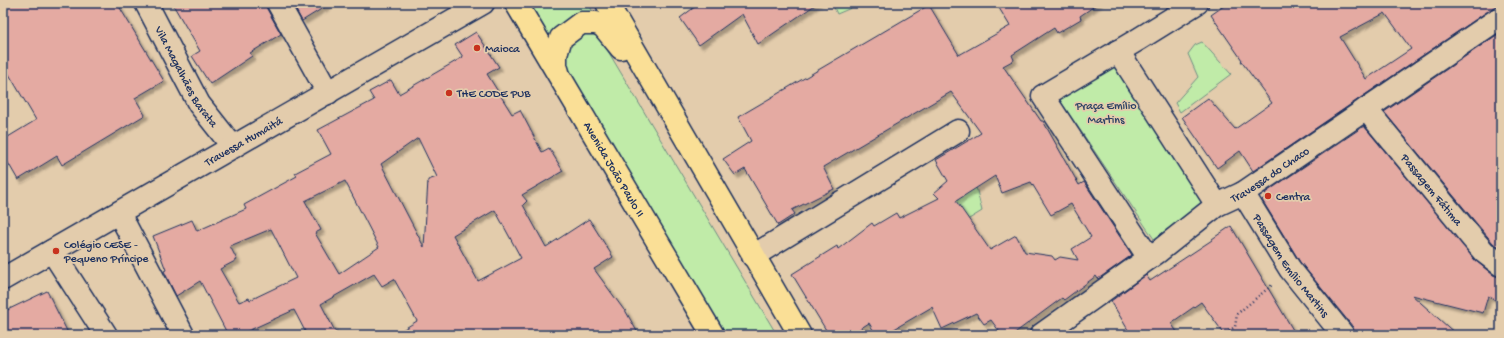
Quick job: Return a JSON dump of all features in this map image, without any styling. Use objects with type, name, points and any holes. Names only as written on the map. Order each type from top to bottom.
[{"type":"main road","name":"Avenida João Paulo II","points":[[516,3],[713,335]]},
{"type":"main road","points":[[607,3],[800,335]]},
{"type":"main road","points":[[560,77],[556,66],[556,55],[561,38],[581,23],[588,22],[603,26],[631,60],[646,70]]},
{"type":"street","name":"Vila Magalhães Barata","points":[[146,3],[199,104],[233,147]]},
{"type":"street","points":[[278,3],[328,93]]},
{"type":"street","name":"Travessa Humaitá","points":[[3,279],[483,3]]},
{"type":"street","points":[[1149,258],[1043,96],[1197,3]]},
{"type":"street","name":"Travessa do Chaco","points":[[1041,335],[1149,258],[1217,205],[1243,193],[1501,17]]},
{"type":"street","points":[[1118,51],[1217,205]]},
{"type":"street","name":"Passagem Fátima","points":[[1366,110],[1484,252],[1501,266]]},
{"type":"street","points":[[754,256],[958,131]]},
{"type":"street","name":"Passagem Emílio Martins","points":[[1243,193],[1290,269],[1343,335]]},
{"type":"street","points":[[119,213],[183,335]]},
{"type":"street","points":[[52,251],[106,335]]},
{"type":"path","points":[[1222,335],[1235,327],[1237,314],[1290,269]]},
{"type":"green space","points":[[527,3],[588,3],[597,19],[551,49]]},
{"type":"green space","points":[[832,3],[852,3],[851,8],[837,14]]},
{"type":"green space","points":[[593,26],[777,335],[717,335],[563,71],[564,40]]},
{"type":"green space","points":[[1202,42],[1231,74],[1180,112],[1175,103],[1198,77],[1188,54],[1195,45]]},
{"type":"green space","name":"Praça Emílio Martins","points":[[1111,62],[1205,202],[1154,239],[1055,93]]},
{"type":"green space","points":[[949,180],[976,187],[982,211],[943,235],[940,220],[958,200]]},
{"type":"building","points":[[3,3],[117,3],[164,81],[135,98],[145,115],[62,165],[57,156],[18,180],[3,154],[3,140],[36,120],[3,64]]},
{"type":"building","points":[[172,3],[266,3],[267,9],[281,34],[250,53],[252,56],[210,84],[192,56],[200,51]]},
{"type":"building","points":[[292,3],[331,3],[302,21]]},
{"type":"building","points":[[700,3],[818,3],[758,44],[742,14],[699,45],[680,18]]},
{"type":"building","points":[[996,3],[1099,3],[1080,16],[1081,19],[1057,33],[1054,28],[1012,55],[1014,60],[1003,66],[1041,121],[1043,121],[1079,185],[1084,182],[1132,255],[1098,279],[1096,276],[1064,300],[1062,298],[1012,335],[1002,335],[991,320],[984,324],[976,313],[942,329],[932,307],[884,335],[876,335],[869,323],[850,335],[829,335],[792,274],[837,246],[838,249],[872,223],[874,226],[896,213],[899,218],[939,198],[934,193],[948,181],[936,160],[981,133],[951,92],[823,167],[834,189],[792,210],[795,214],[778,225],[745,169],[735,175],[723,159],[751,141],[738,117],[929,5],[959,55],[1010,26]],"holes":[[[995,176],[1002,193],[1031,182],[1051,215],[1071,204],[1091,237],[1072,249],[1078,260],[1060,257],[1055,260],[1052,256],[1025,252],[1016,235],[990,250],[956,201]]]},
{"type":"building","points":[[1228,3],[1501,3],[1501,5],[1494,7],[1253,171],[1240,151],[1217,168],[1182,117],[1208,98],[1235,129],[1272,103],[1241,61],[1242,60],[1211,15]],"holes":[[[1385,13],[1411,49],[1366,79],[1340,37]]]},
{"type":"building","points":[[476,32],[499,67],[487,74],[512,114],[520,110],[542,152],[549,148],[563,171],[522,195],[527,201],[523,205],[546,247],[589,219],[613,257],[594,269],[625,310],[639,335],[394,335],[417,321],[394,279],[382,286],[374,274],[321,304],[337,335],[307,335],[294,310],[239,335],[228,335],[200,281],[176,296],[164,271],[166,270],[153,236],[192,220],[197,231],[246,209],[244,205],[297,176],[295,173],[331,154],[318,130],[374,100],[369,92],[391,80],[399,94],[463,57],[455,45]],"holes":[[[418,138],[437,177],[428,180],[424,247],[381,164]],[[345,181],[379,247],[339,274],[315,233],[321,230],[305,201]],[[495,210],[521,258],[478,281],[453,235]],[[271,229],[296,278],[250,300],[249,298],[239,302],[220,269],[237,260],[230,246]]]},
{"type":"building","points":[[1501,32],[1501,249],[1493,243],[1384,112]]},
{"type":"building","points":[[1364,126],[1475,260],[1493,275],[1501,277],[1501,303],[1488,296],[1483,313],[1412,295],[1457,335],[1355,335],[1353,327],[1300,262],[1262,200],[1267,195],[1265,193]]},
{"type":"building","points":[[1231,226],[1296,335],[1225,335],[1201,302],[1171,323],[1179,335],[1131,335],[1111,301],[1146,275],[1150,281]]},
{"type":"building","points":[[47,291],[69,335],[3,335],[3,312]]},
{"type":"place","name":"Maioca","points":[[477,48]]},
{"type":"place","name":"THE CODE PUB","points":[[449,93]]},
{"type":"place","name":"Centra","points":[[1268,196]]},
{"type":"place","name":"Colégio CESE - Pequeno Príncipe","points":[[56,251]]}]
